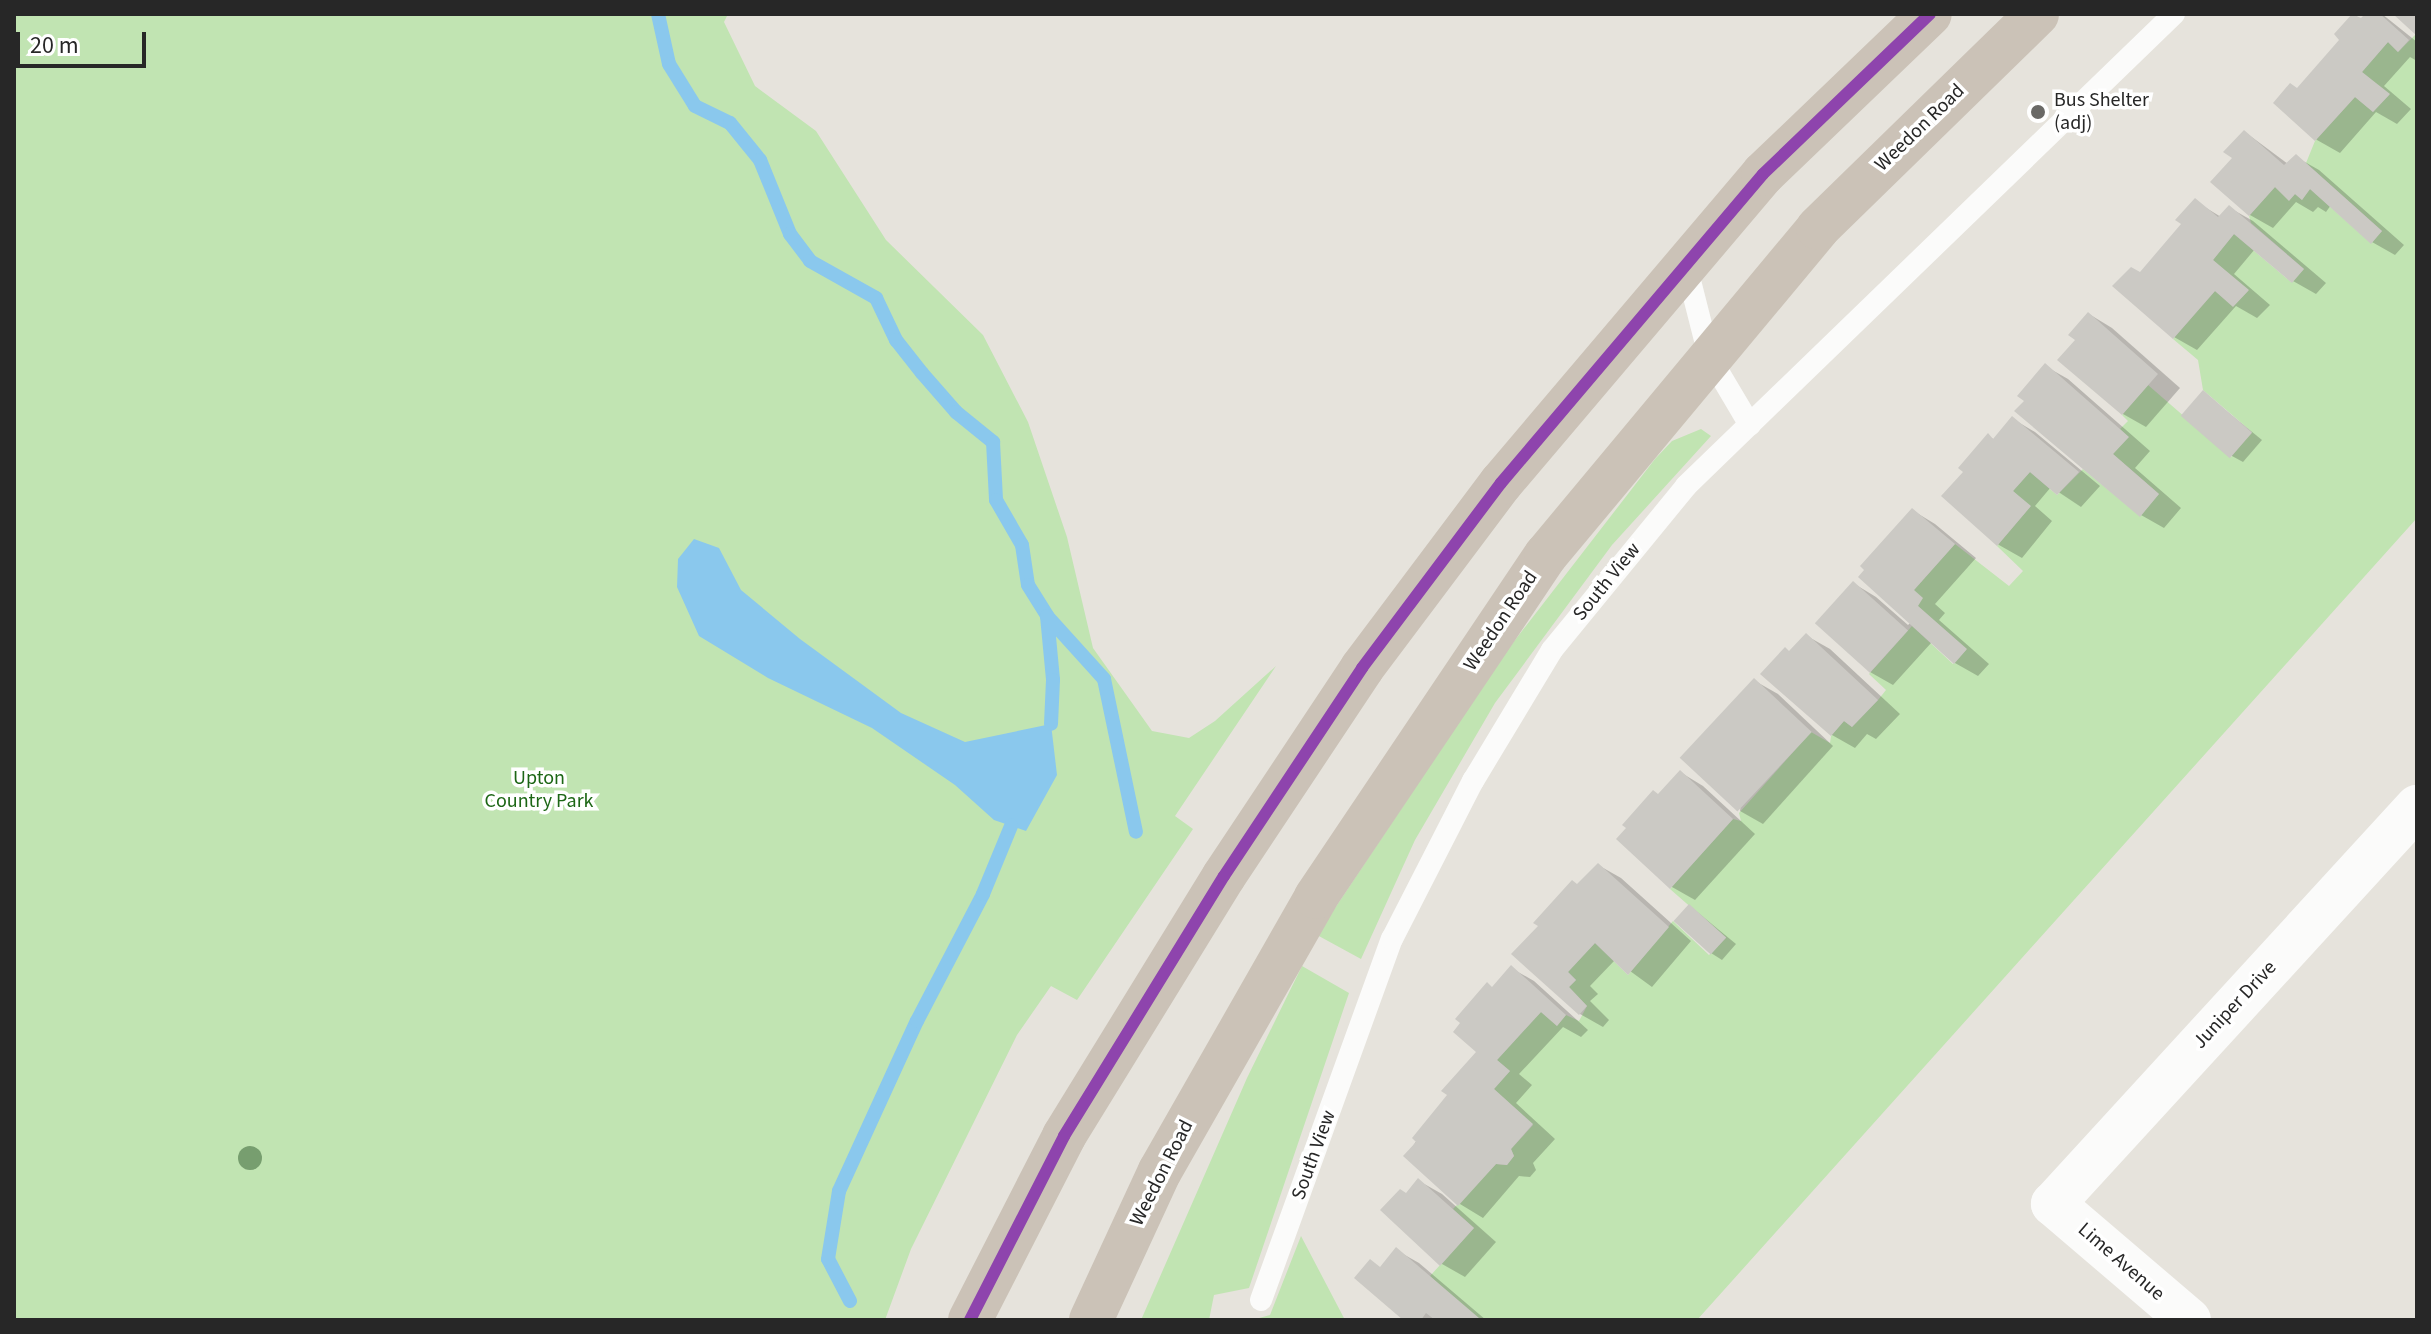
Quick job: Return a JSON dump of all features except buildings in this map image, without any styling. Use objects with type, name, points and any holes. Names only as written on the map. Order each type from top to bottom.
[{"type":"highway","points":[[970,1320],[1064,1136],[1224,876],[1362,668],[1501,483],[1763,174],[1930,14]]},
{"type":"highway","name":"Weedon Road","points":[[1091,1320],[1160,1171],[1316,897],[1546,555],[1818,228],[2037,14]]},
{"type":"street","name":"Juniper Drive","points":[[2053,1204],[2417,807]]},
{"type":"street","name":"Lime Avenue","points":[[2053,1204],[2189,1320]]},
{"type":"lane","name":"South View","points":[[1261,1300],[1392,939],[1473,781],[1552,650],[1686,486],[2174,14]]},
{"type":"lane","points":[[1686,265],[1709,356],[1750,425]]},
{"type":"green space","name":"Upton Country Park","points":[[14,14],[728,14],[724,22],[755,86],[816,131],[886,240],[983,335],[1028,422],[1067,537],[1093,648],[1152,731],[1189,738],[1215,721],[1276,666],[1175,816],[1193,829],[1077,1000],[1051,986],[1017,1035],[911,1249],[885,1320],[14,1320]]},
{"type":"green space","points":[[2415,35],[2417,518],[1697,1320],[1477,1320],[1430,1276],[1474,1228],[1453,1209],[1496,1164],[1507,1165],[1514,1156],[1511,1149],[1533,1125],[1494,1089],[1510,1071],[1497,1060],[1541,1012],[1557,1026],[1566,1015],[1579,1021],[1587,1006],[1569,987],[1576,980],[1568,972],[1595,943],[1628,975],[1673,921],[1709,955],[1726,938],[1670,889],[1733,819],[1741,821],[1739,813],[1811,732],[1830,743],[1831,736],[1844,721],[1852,727],[1878,700],[1886,690],[1869,674],[1912,626],[1953,664],[1966,650],[1918,606],[1914,590],[1955,544],[2009,586],[2023,571],[1997,546],[2030,507],[2013,491],[2030,472],[2057,495],[2083,469],[2140,516],[2159,494],[2113,454],[2128,437],[2120,429],[2128,421],[2122,415],[2148,385],[2231,457],[2252,432],[2203,390],[2198,360],[2173,339],[2215,291],[2233,306],[2248,291],[2213,260],[2234,234],[2291,282],[2304,269],[2251,223],[2249,216],[2275,187],[2289,200],[2295,194],[2302,200],[2310,189],[2371,243],[2382,231],[2306,163],[2315,141],[2355,97],[2373,112],[2389,95],[2362,72],[2388,42],[2398,52]]},
{"type":"green space","points":[[1701,429],[1711,436],[1612,545],[1495,703],[1415,840],[1361,959],[1317,935],[1505,653],[1655,459],[1672,441]]},
{"type":"green space","points":[[1302,966],[1349,993],[1249,1288],[1214,1295],[1209,1320],[1141,1320],[1247,1078]]},
{"type":"green space","points":[[1301,1236],[1345,1320],[1252,1320],[1270,1315]]},
{"type":"water","points":[[694,539],[719,548],[741,590],[800,639],[901,713],[965,742],[1051,724],[1057,775],[1026,831],[994,820],[955,785],[872,728],[768,678],[699,636],[677,587],[678,559]]},
{"type":"waterway","points":[[658,14],[669,64],[695,106],[730,123],[760,160],[790,234],[810,261],[876,298],[896,340],[922,373],[956,412],[993,442],[996,500],[1022,545],[1028,585],[1047,616],[1053,680],[1051,724]]},
{"type":"waterway","points":[[1047,616],[1104,679],[1136,832]]},
{"type":"waterway","points":[[850,1301],[828,1259],[839,1191],[917,1021],[983,894],[1011,826]]},
{"type":"transit line","points":[[970,1320],[1064,1136],[1224,876],[1362,668],[1501,483],[1763,174],[1930,14]]},
{"type":"place","name":"Bus Shelter (adj)","points":[[2038,112]]}]
